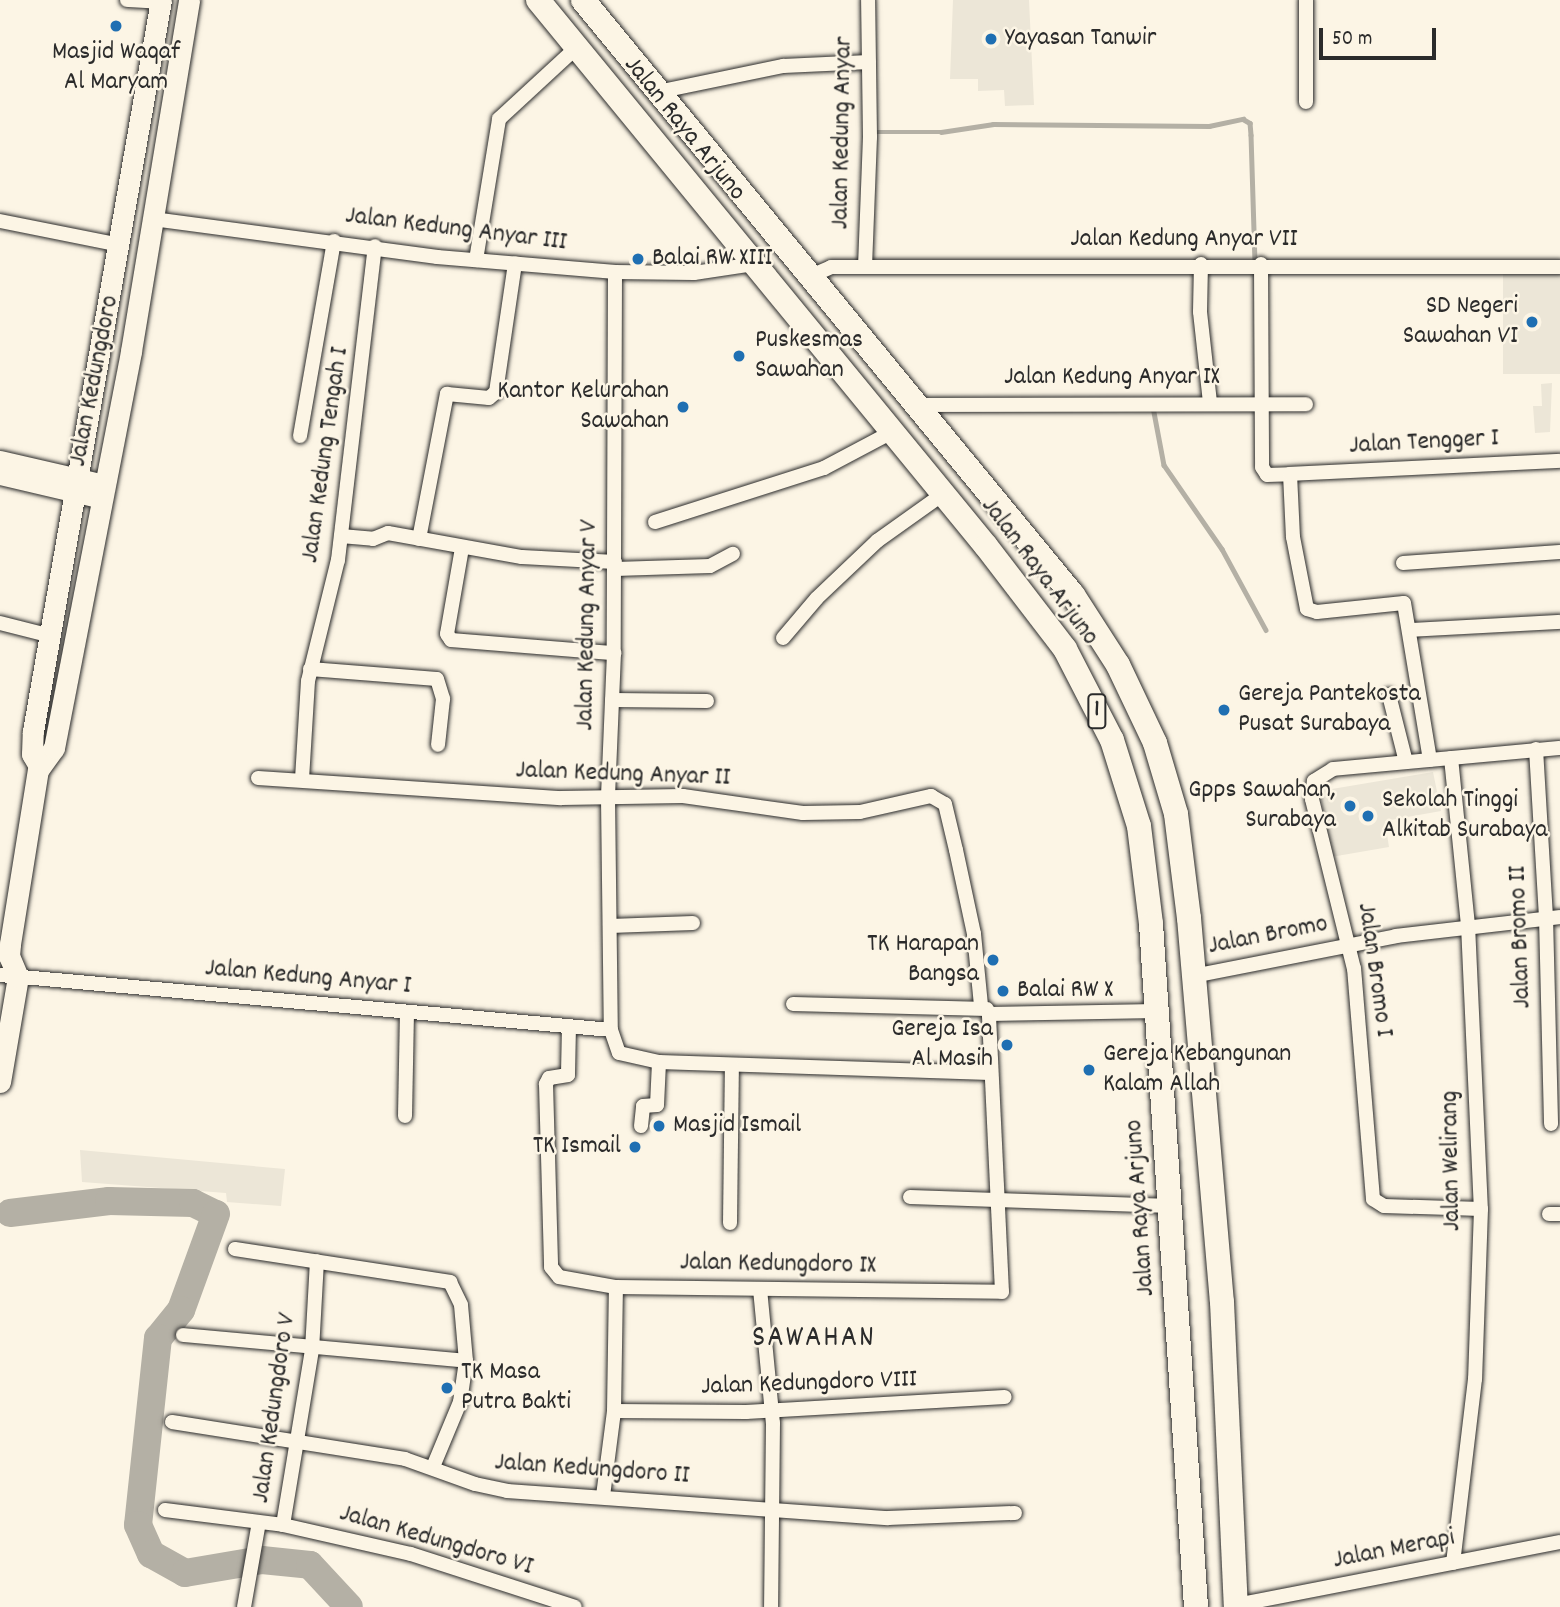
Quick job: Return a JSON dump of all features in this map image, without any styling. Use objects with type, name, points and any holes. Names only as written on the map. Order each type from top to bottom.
[{"type":"highway","name":"Jalan Raya Arjuno","points":[[538,0],[645,125],[755,264],[894,432],[1065,649],[1112,740],[1139,826],[1157,1011],[1196,1607]]},
{"type":"highway","name":"Jalan Raya Arjuno","points":[[583,0],[662,91],[1073,595],[1118,665],[1155,743],[1176,814],[1193,976],[1217,1253],[1236,1606]]},
{"type":"highway","points":[[614,89],[633,93],[662,91]]},
{"type":"highway","points":[[645,125],[651,104],[662,91]]},
{"type":"highway","points":[[1174,1256],[1200,1260],[1217,1253]]},
{"type":"main road","name":"Jalan Kedungdoro","points":[[0,1082],[7,920],[40,766],[54,748],[153,219],[189,0]]},
{"type":"main road","name":"Jalan Kedungdoro","points":[[40,766],[32,754],[33,731],[79,486],[161,1]]},
{"type":"street","points":[[127,0],[161,1]]},
{"type":"street","name":"Jalan Kedung Anyar","points":[[865,267],[870,131],[868,0]]},
{"type":"street","points":[[1306,0],[1306,102]]},
{"type":"street","points":[[476,260],[499,119],[578,47]]},
{"type":"street","points":[[662,91],[783,66],[868,62]]},
{"type":"street","name":"Jalan Kedung Anyar III","points":[[153,219],[476,260],[615,272],[694,273],[755,264]]},
{"type":"street","points":[[0,220],[120,245]]},
{"type":"street","points":[[300,436],[334,241]]},
{"type":"street","name":"Jalan Kedung Tengah I","points":[[302,779],[310,669],[341,536],[375,246]]},
{"type":"street","points":[[419,538],[447,394],[489,398],[496,392],[515,263]]},
{"type":"street","points":[[1201,264],[1200,312],[1210,402]]},
{"type":"street","name":"Jalan Kedung Anyar VII","points":[[811,276],[831,267],[1201,264],[1560,267]]},
{"type":"street","points":[[1257,264],[1264,472],[1290,474],[1293,537],[1307,609],[1317,612],[1404,603],[1430,760]]},
{"type":"street","name":"Jalan Kedung Anyar V","points":[[615,272],[614,653],[608,798],[611,1030],[619,1053],[626,1058],[659,1062]]},
{"type":"street","name":"Jalan Kedung Anyar IX","points":[[918,405],[1210,402],[1306,404]]},
{"type":"street","points":[[655,522],[824,468],[894,432]]},
{"type":"street","points":[[0,460],[79,486]]},
{"type":"street","name":"Jalan Tengger I","points":[[1290,474],[1560,461]]},
{"type":"street","points":[[0,475],[103,491]]},
{"type":"street","points":[[783,638],[817,598],[877,541],[943,494]]},
{"type":"street","points":[[341,536],[373,539],[388,533],[463,548],[615,566],[710,566],[733,554]]},
{"type":"street","points":[[463,548],[447,634],[451,640],[614,653]]},
{"type":"street","points":[[1403,563],[1560,552]]},
{"type":"street","points":[[1410,630],[1560,622]]},
{"type":"street","points":[[0,623],[51,636]]},
{"type":"street","points":[[310,669],[438,679],[443,699],[438,745]]},
{"type":"street","points":[[1389,695],[1406,762]]},
{"type":"street","points":[[612,700],[707,701]]},
{"type":"street","name":"Jalan Bromo I","points":[[1481,1209],[1384,1206],[1373,1199],[1350,944],[1312,799],[1314,782],[1333,769],[1560,748]]},
{"type":"street","name":"Jalan Bromo II","points":[[1536,749],[1553,917],[1551,1124]]},
{"type":"street","name":"Jalan Welirang","points":[[1451,758],[1468,925],[1481,1209],[1475,1379],[1453,1563]]},
{"type":"street","name":"Jalan Kedung Anyar II","points":[[258,778],[608,798],[683,796],[803,813],[860,812],[931,796],[945,804],[974,934],[985,1010],[1002,1292]]},
{"type":"street","name":"Jalan Bromo","points":[[1193,976],[1350,944],[1468,925],[1553,917]]},
{"type":"street","points":[[610,926],[693,923]]},
{"type":"street","name":"Jalan Kedung Anyar I","points":[[7,968],[407,1012],[611,1030]]},
{"type":"street","points":[[793,1004],[985,1010],[1157,1011]]},
{"type":"street","points":[[405,1115],[407,1012]]},
{"type":"street","name":"Jalan Kedungdoro IX","points":[[569,1026],[568,1075],[549,1078],[546,1084],[551,1267],[555,1275],[616,1287],[1002,1292]]},
{"type":"street","points":[[641,1126],[643,1106],[657,1105],[659,1062],[990,1073]]},
{"type":"street","points":[[730,1223],[732,1066]]},
{"type":"street","points":[[910,1197],[1171,1206]]},
{"type":"street","points":[[235,1249],[447,1278],[461,1306],[467,1362],[460,1402],[433,1467]]},
{"type":"street","name":"Jalan Kedungdoro V","points":[[165,1510],[258,1528],[283,1525],[312,1350],[317,1261]]},
{"type":"street","points":[[603,1496],[614,1411],[616,1287]]},
{"type":"street","points":[[760,1289],[772,1410],[771,1607]]},
{"type":"street","points":[[183,1335],[312,1350],[467,1362]]},
{"type":"street","name":"Jalan Kedungdoro VIII","points":[[614,1411],[772,1410],[1005,1397]]},
{"type":"street","name":"Jalan Kedungdoro II","points":[[172,1422],[295,1441],[433,1467],[488,1488],[888,1518],[1015,1513]]},
{"type":"street","name":"Jalan Kedungdoro VI","points":[[283,1525],[411,1554],[575,1607]]},
{"type":"street","points":[[244,1607],[258,1528]]},
{"type":"street","name":"Jalan Merapi","points":[[1236,1606],[1560,1542]]},
{"type":"shaded area","name":"Yayasan Tanwir","points":[[953,0],[1029,0],[1034,105],[1005,106],[1004,90],[978,91],[978,79],[950,79]]},
{"type":"shaded area","name":"SD Negeri Sawahan VI","points":[[1503,271],[1560,271],[1560,374],[1503,374]]},
{"type":"shaded area","points":[[1552,383],[1550,432],[1535,433],[1533,406],[1542,406],[1541,384]]},
{"type":"shaded area","name":"Sekolah Tinggi Alkitab Surabaya","points":[[1433,772],[1441,811],[1385,821],[1389,847],[1331,857],[1320,791]]},
{"type":"shaded area","points":[[80,1150],[285,1169],[281,1206],[227,1202],[226,1193],[82,1182]]},
{"type":"waterway","points":[[871,132],[941,132],[993,124],[1209,126],[1243,119],[1250,123],[1255,263]]},
{"type":"waterway","points":[[1153,407],[1164,465],[1222,549],[1266,630]]},
{"type":"waterway","points":[[10,1213],[109,1201],[193,1203],[216,1214],[181,1310],[158,1338],[138,1525],[151,1554],[185,1573],[262,1560],[310,1565],[349,1607]]},
{"type":"place","name":"Masjid Waqaf Al Maryam","points":[[116,26]]},
{"type":"place","name":"Yayasan Tanwir","points":[[991,39]]},
{"type":"place","name":"Balai RW XIII","points":[[638,259]]},
{"type":"place","name":"SD Negeri Sawahan VI","points":[[1532,322]]},
{"type":"place","name":"Puskesmas Sawahan","points":[[739,356]]},
{"type":"place","name":"Kantor Kelurahan Sawahan","points":[[683,407]]},
{"type":"place","name":"Gereja Pantekosta Pusat Surabaya","points":[[1224,710]]},
{"type":"place","name":"Gpps Sawahan, Surabaya","points":[[1350,806]]},
{"type":"place","name":"Sekolah Tinggi Alkitab Surabaya","points":[[1368,816]]},
{"type":"place","name":"TK Harapan Bangsa","points":[[993,960]]},
{"type":"place","name":"Balai RW X","points":[[1003,991]]},
{"type":"place","name":"Gereja Isa Al Masih","points":[[1007,1045]]},
{"type":"place","name":"Gereja Kebangunan Kalam Allah","points":[[1089,1070]]},
{"type":"place","name":"Masjid Ismail","points":[[659,1126]]},
{"type":"place","name":"TK Ismail","points":[[635,1147]]},
{"type":"place","name":"TK Masa Putra Bakti","points":[[447,1388]]},
{"type":"district","name":"SAWAHAN","points":[[814,1340]]}]
